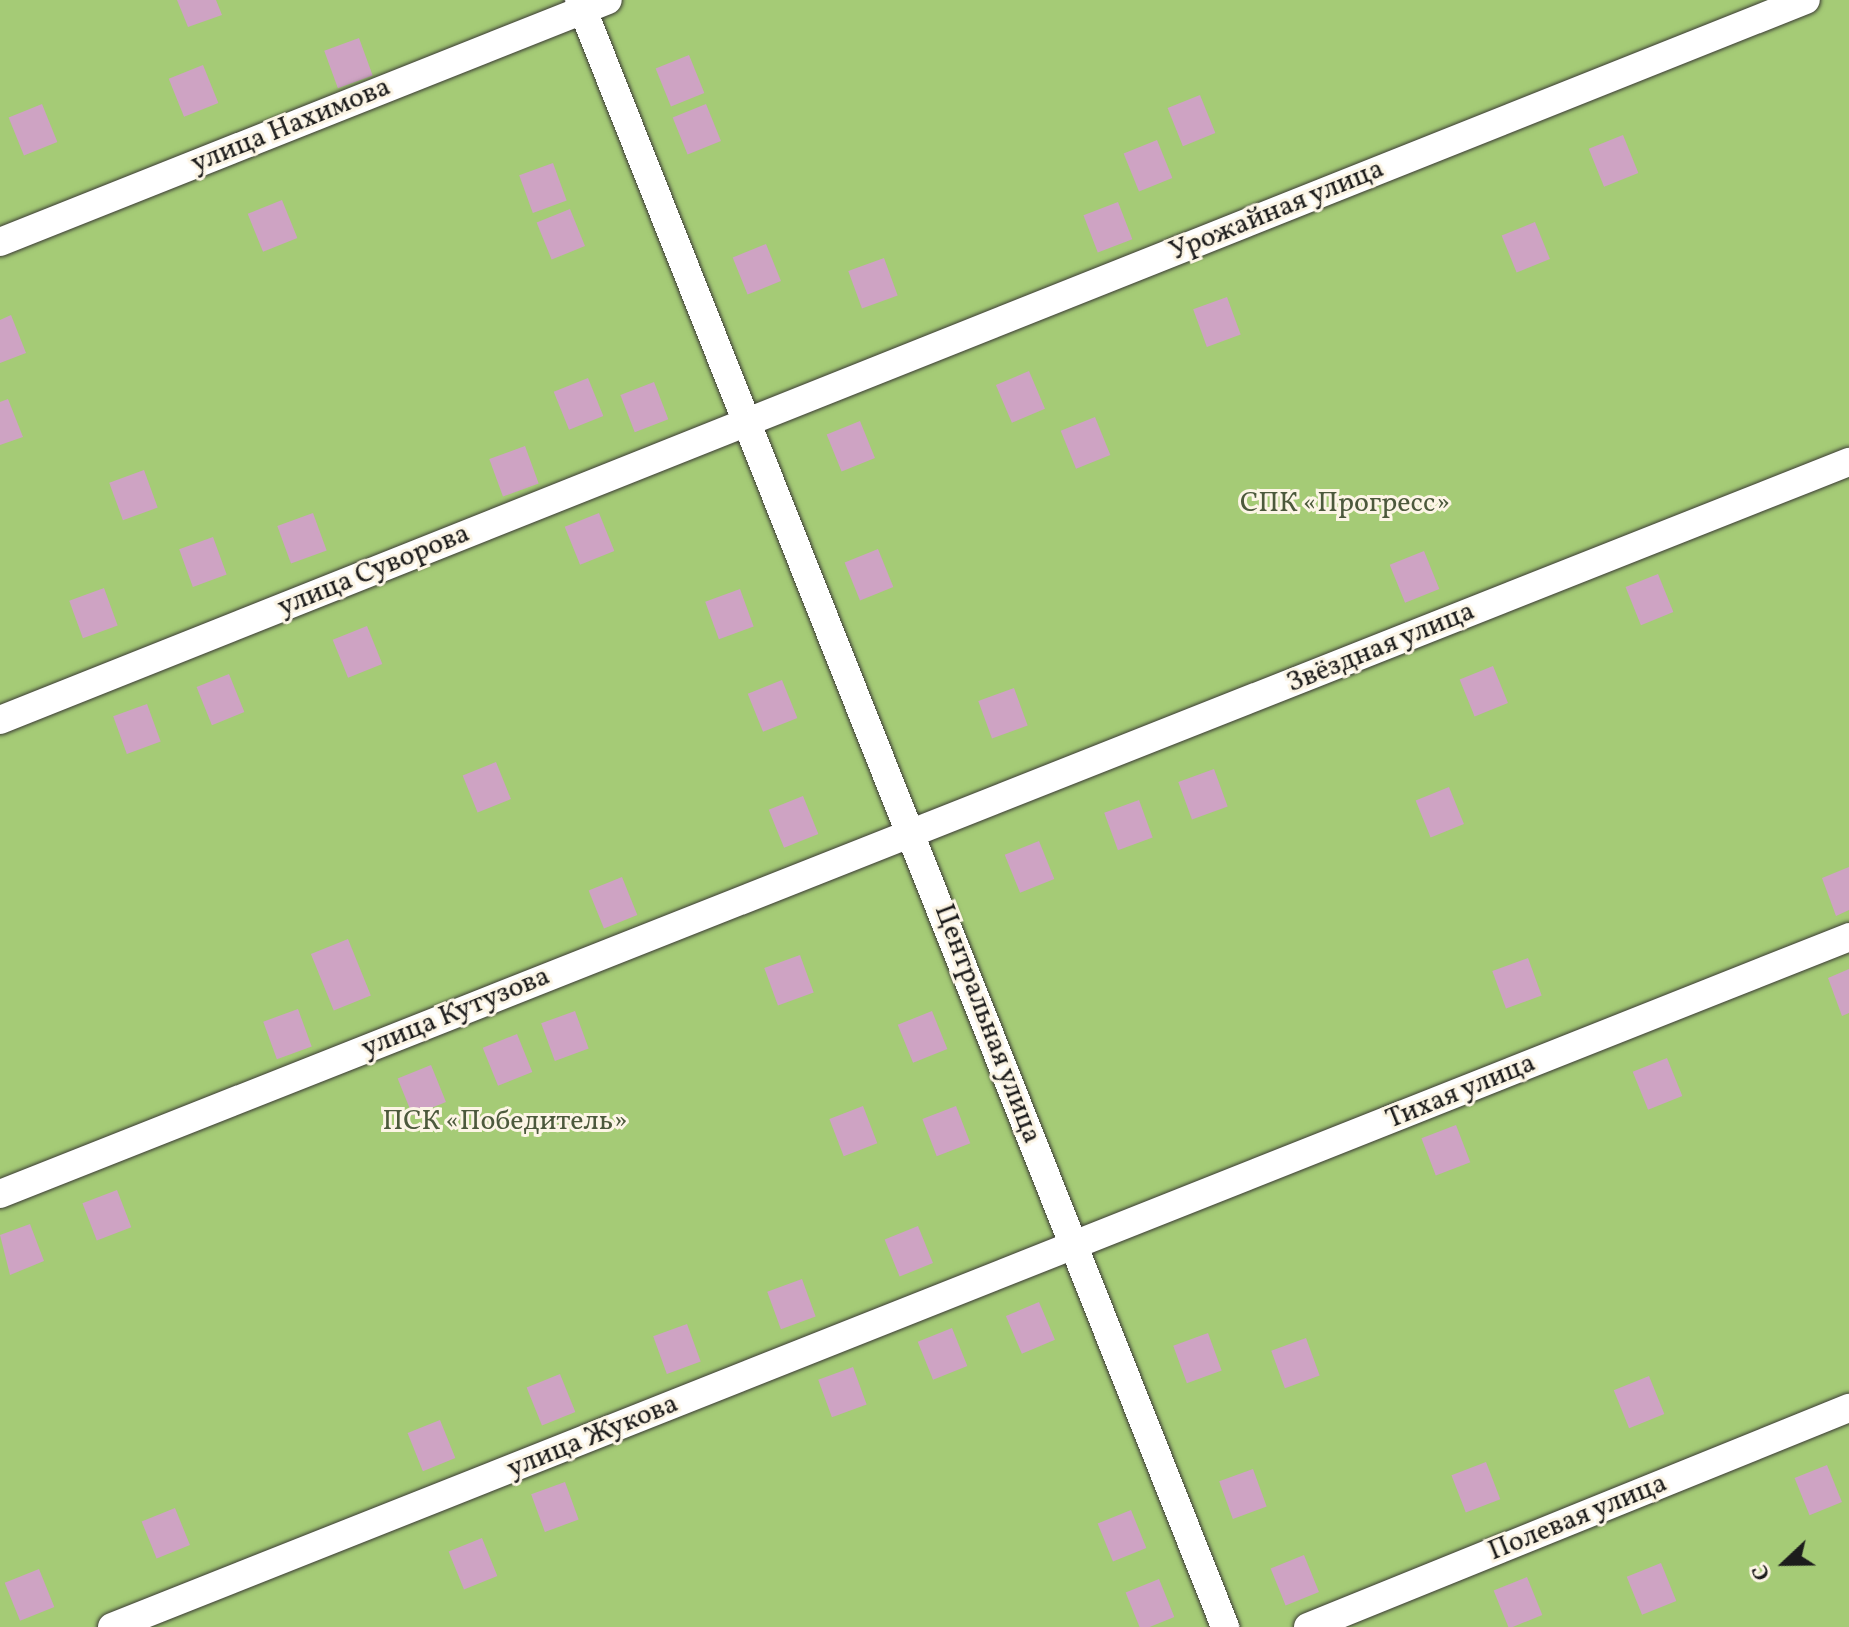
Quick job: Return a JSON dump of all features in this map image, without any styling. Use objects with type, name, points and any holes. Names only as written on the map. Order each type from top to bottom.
[{"type":"street","name":"Урожайная улица","points":[[747,421],[1806,0]]},
{"type":"street","name":"Центральная улица","points":[[590,3],[747,421],[913,833],[1225,1627]]},
{"type":"street","name":"улица Нахимова","points":[[0,242],[590,3]]},
{"type":"street","name":"улица Суворова","points":[[0,720],[747,421]]},
{"type":"street","name":"Звёздная улица","points":[[913,833],[1849,462]]},
{"type":"street","name":"улица Кутузова","points":[[0,1194],[913,833]]},
{"type":"street","name":"Тихая улица","points":[[1074,1246],[1849,937]]},
{"type":"street","name":"улица Жукова","points":[[112,1627],[1074,1246]]},
{"type":"street","name":"Полевая улица","points":[[1308,1627],[1849,1408]]},
{"type":"green space","points":[[0,0],[1849,0],[1849,1627],[0,1627]]},
{"type":"building","points":[[177,0],[216,0],[222,15],[188,27]]},
{"type":"building","points":[[359,38],[373,76],[338,88],[324,51]]},
{"type":"building","points":[[689,55],[704,93],[671,107],[656,68]]},
{"type":"building","points":[[203,65],[218,103],[184,117],[169,79]]},
{"type":"building","points":[[1200,95],[1215,133],[1183,146],[1168,108]]},
{"type":"building","points":[[42,104],[57,142],[24,156],[9,117]]},
{"type":"building","points":[[706,104],[721,141],[688,155],[673,117]]},
{"type":"building","points":[[1623,135],[1638,173],[1604,187],[1589,149]]},
{"type":"building","points":[[1157,140],[1172,178],[1139,192],[1124,153]]},
{"type":"building","points":[[553,163],[567,201],[533,213],[519,175]]},
{"type":"building","points":[[282,200],[297,238],[263,252],[248,214]]},
{"type":"building","points":[[1118,202],[1132,239],[1098,253],[1083,215]]},
{"type":"building","points":[[570,209],[585,246],[552,260],[537,222]]},
{"type":"building","points":[[1535,222],[1550,259],[1517,273],[1502,235]]},
{"type":"building","points":[[766,244],[781,281],[748,295],[733,257]]},
{"type":"building","points":[[884,258],[898,296],[862,309],[848,271]]},
{"type":"building","points":[[1227,297],[1241,335],[1207,347],[1193,309]]},
{"type":"building","points":[[11,315],[26,353],[0,363],[0,320]]},
{"type":"building","points":[[1029,371],[1045,409],[1012,423],[996,385]]},
{"type":"building","points":[[588,378],[603,416],[569,430],[554,392]]},
{"type":"building","points":[[654,382],[668,419],[635,432],[620,395]]},
{"type":"building","points":[[8,399],[23,437],[0,445],[0,402]]},
{"type":"building","points":[[1095,417],[1110,455],[1076,469],[1061,431]]},
{"type":"building","points":[[860,421],[875,458],[842,472],[827,434]]},
{"type":"building","points":[[525,446],[539,484],[503,497],[489,459]]},
{"type":"building","points":[[144,470],[158,508],[123,520],[109,483]]},
{"type":"building","points":[[313,513],[327,551],[291,564],[277,526]]},
{"type":"building","points":[[599,513],[614,551],[580,565],[565,527]]},
{"type":"building","points":[[213,537],[227,575],[193,587],[179,549]]},
{"type":"building","points":[[878,549],[893,587],[860,601],[845,562]]},
{"type":"building","points":[[1424,551],[1439,589],[1405,603],[1390,565]]},
{"type":"building","points":[[1658,574],[1673,612],[1641,625],[1626,587]]},
{"type":"building","points":[[104,588],[118,626],[83,638],[69,601]]},
{"type":"building","points":[[740,589],[754,627],[719,639],[705,602]]},
{"type":"building","points":[[367,626],[382,664],[348,678],[333,640]]},
{"type":"building","points":[[1493,666],[1508,703],[1475,717],[1460,679]]},
{"type":"building","points":[[229,674],[244,712],[212,725],[197,687]]},
{"type":"building","points":[[782,680],[797,718],[763,732],[748,694]]},
{"type":"building","points":[[1014,688],[1028,726],[992,739],[978,701]]},
{"type":"building","points":[[147,704],[161,742],[127,754],[113,716]]},
{"type":"building","points":[[496,762],[511,799],[478,813],[463,775]]},
{"type":"building","points":[[1214,769],[1228,807],[1192,820],[1178,782]]},
{"type":"building","points":[[1449,787],[1464,824],[1431,838],[1416,800]]},
{"type":"building","points":[[803,796],[818,834],[784,848],[769,810]]},
{"type":"building","points":[[1139,800],[1153,838],[1118,850],[1104,813]]},
{"type":"building","points":[[1039,841],[1054,879],[1020,893],[1005,855]]},
{"type":"building","points":[[1849,867],[1849,910],[1836,916],[1822,878]]},
{"type":"building","points":[[622,877],[637,915],[604,929],[589,890]]},
{"type":"building","points":[[348,939],[371,996],[334,1011],[311,954]]},
{"type":"building","points":[[800,955],[814,993],[778,1006],[764,968]]},
{"type":"building","points":[[1528,958],[1542,996],[1506,1009],[1492,971]]},
{"type":"building","points":[[1849,969],[1849,1013],[1842,1016],[1828,978]]},
{"type":"building","points":[[298,1009],[312,1047],[277,1059],[263,1022]]},
{"type":"building","points":[[575,1011],[589,1049],[555,1061],[541,1023]]},
{"type":"building","points":[[932,1011],[947,1049],[913,1063],[898,1025]]},
{"type":"building","points":[[517,1034],[532,1072],[498,1086],[483,1048]]},
{"type":"building","points":[[1667,1058],[1682,1096],[1648,1110],[1633,1072]]},
{"type":"building","points":[[431,1065],[446,1102],[413,1116],[398,1078]]},
{"type":"building","points":[[863,1106],[877,1143],[844,1156],[829,1119]]},
{"type":"building","points":[[956,1106],[970,1143],[937,1156],[922,1119]]},
{"type":"building","points":[[1456,1125],[1470,1162],[1436,1176],[1421,1138]]},
{"type":"building","points":[[117,1190],[131,1227],[97,1241],[82,1203]]},
{"type":"building","points":[[30,1224],[44,1261],[10,1275],[0,1235]]},
{"type":"building","points":[[918,1226],[933,1263],[900,1277],[885,1239]]},
{"type":"building","points":[[802,1279],[816,1317],[781,1329],[767,1292]]},
{"type":"building","points":[[1039,1302],[1055,1340],[1022,1354],[1006,1316]]},
{"type":"building","points":[[687,1324],[701,1362],[667,1374],[653,1336]]},
{"type":"building","points":[[952,1328],[967,1366],[933,1380],[918,1342]]},
{"type":"building","points":[[1208,1333],[1222,1371],[1187,1383],[1173,1346]]},
{"type":"building","points":[[1306,1338],[1320,1376],[1285,1388],[1271,1351]]},
{"type":"building","points":[[853,1367],[867,1405],[832,1417],[818,1380]]},
{"type":"building","points":[[560,1374],[575,1412],[542,1426],[527,1387]]},
{"type":"building","points":[[1649,1376],[1664,1414],[1629,1428],[1614,1390]]},
{"type":"building","points":[[440,1420],[455,1458],[423,1471],[408,1433]]},
{"type":"building","points":[[1486,1462],[1500,1499],[1466,1513],[1451,1475]]},
{"type":"building","points":[[1827,1465],[1842,1502],[1810,1515],[1795,1478]]},
{"type":"building","points":[[1253,1469],[1267,1507],[1233,1519],[1219,1481]]},
{"type":"building","points":[[565,1482],[579,1520],[545,1532],[531,1494]]},
{"type":"building","points":[[175,1508],[190,1545],[157,1559],[142,1521]]},
{"type":"building","points":[[1131,1510],[1146,1548],[1113,1562],[1098,1523]]},
{"type":"building","points":[[482,1538],[497,1576],[464,1590],[449,1551]]},
{"type":"building","points":[[1304,1555],[1319,1592],[1286,1606],[1271,1568]]},
{"type":"building","points":[[1661,1563],[1676,1601],[1642,1615],[1627,1577]]},
{"type":"building","points":[[39,1569],[54,1607],[20,1621],[5,1583]]},
{"type":"building","points":[[1527,1577],[1542,1615],[1508,1627],[1494,1590]]},
{"type":"building","points":[[1159,1579],[1174,1617],[1150,1627],[1140,1627],[1126,1592]]},
{"type":"park label","name":"СПК «Прогресс»","points":[[1345,504]]},
{"type":"park label","name":"ПСК «Победитель»","points":[[505,1122]]}]
